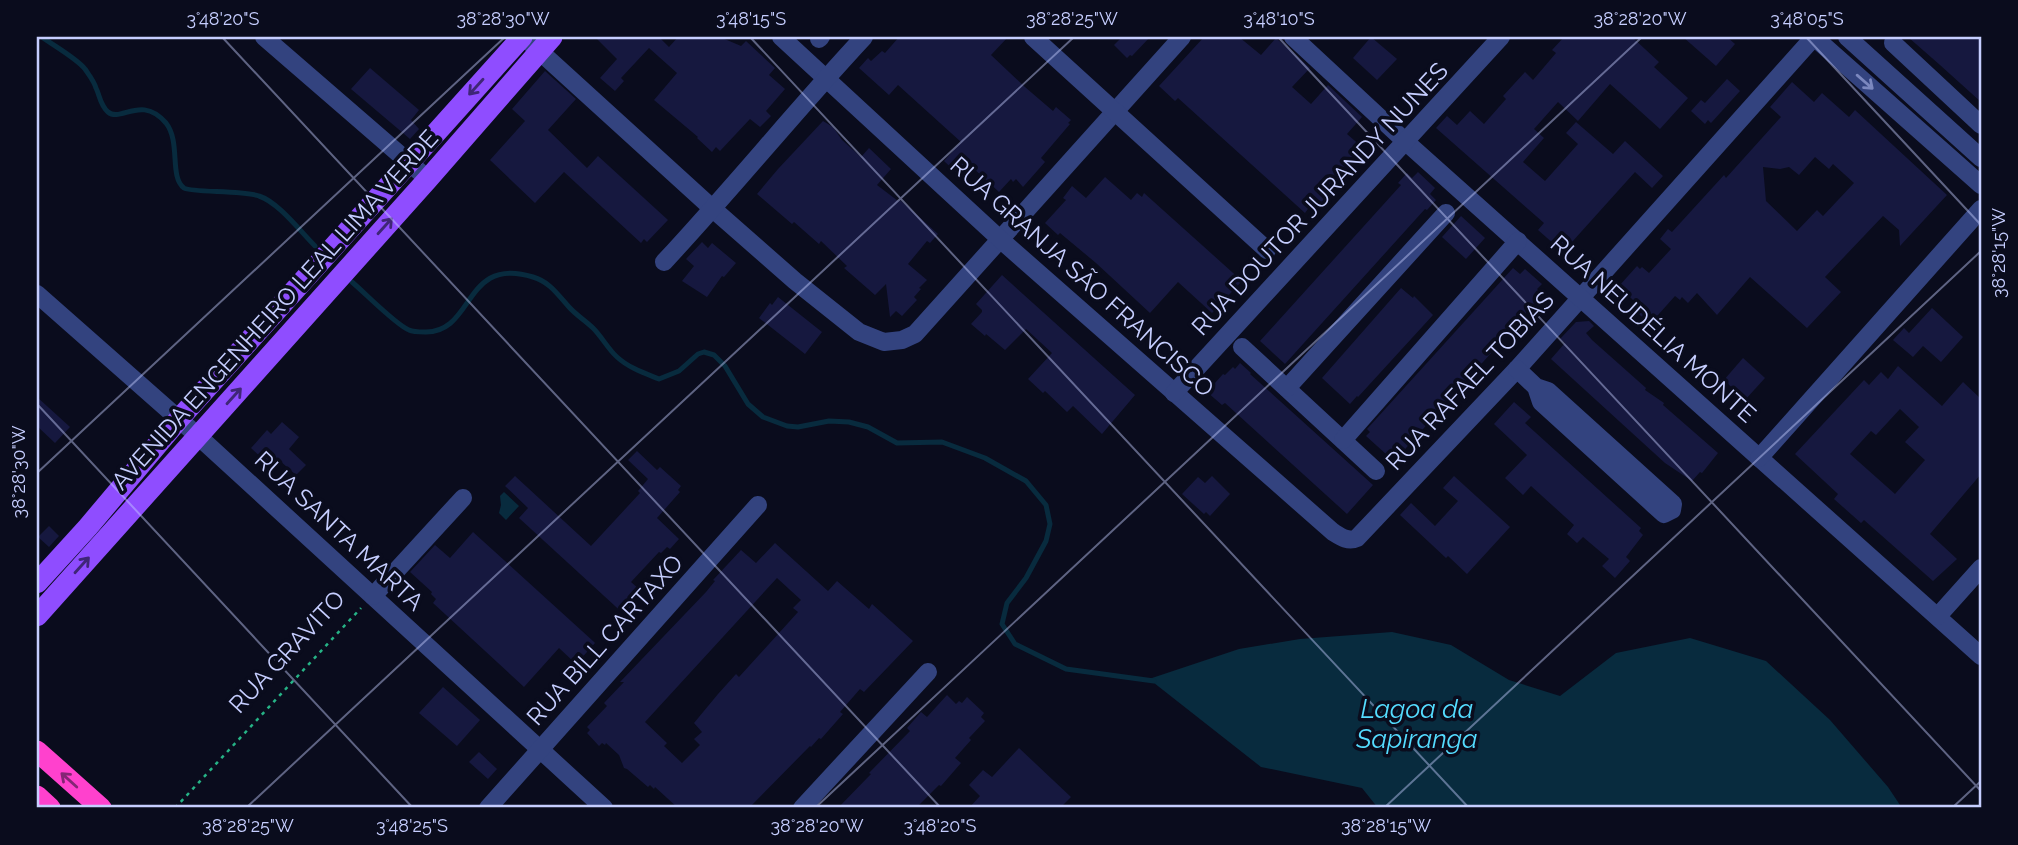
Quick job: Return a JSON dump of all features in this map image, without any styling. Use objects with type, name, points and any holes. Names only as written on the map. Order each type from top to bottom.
[{"type":"highway","points":[[37,751],[102,808]]},
{"type":"highway","points":[[37,796],[50,808]]},
{"type":"main road","name":"AVENIDA ENGENHEIRO LEAL LIMA VERDE","points":[[37,616],[179,419],[408,163],[534,40]]},
{"type":"main road","name":"AVENIDA ENGENHEIRO LEAL LIMA VERDE","points":[[37,583],[96,534],[198,436],[428,179],[534,40]]},
{"type":"street","points":[[264,37],[428,179]]},
{"type":"street","name":"RUA GRANJA SÃO FRANCISCO","points":[[781,37],[1001,240],[1333,532],[1345,539],[1357,538]]},
{"type":"street","points":[[664,262],[864,37]]},
{"type":"street","points":[[1033,37],[1266,250]]},
{"type":"street","points":[[534,40],[713,209],[795,281],[859,332],[884,342],[902,340],[915,334],[1182,37]]},
{"type":"street","name":"RUA NEUDÉLIA MONTE","points":[[1293,37],[1406,142],[1981,656]]},
{"type":"street","name":"RUA DOUTOR JURANDY NUNES","points":[[1174,393],[1502,37]]},
{"type":"street","points":[[1814,37],[1981,185]]},
{"type":"street","name":"RUA RAFAEL TOBIAS","points":[[1357,538],[1517,369],[1814,37]]},
{"type":"street","points":[[1847,37],[1981,158]]},
{"type":"street","points":[[1893,43],[1981,125]]},
{"type":"street","points":[[1759,458],[1981,209]]},
{"type":"street","points":[[1287,388],[1446,213]]},
{"type":"street","points":[[1343,440],[1518,241]]},
{"type":"street","name":"RUA SANTA MARTA","points":[[37,294],[198,436],[604,808]]},
{"type":"street","points":[[1242,347],[1376,471]]},
{"type":"street","points":[[1517,369],[1536,387],[1548,391],[1672,504],[1672,510],[1664,514],[1654,505],[1541,402],[1536,387]]},
{"type":"street","name":"RUA GRAVITO","points":[[373,596],[463,498]]},
{"type":"street","name":"RUA BILL CARTAXO","points":[[488,808],[758,505]]},
{"type":"street","points":[[1938,616],[1981,568]]},
{"type":"street","points":[[802,808],[928,672]]},
{"type":"path","name":"RUA GRAVITO","points":[[175,808],[373,596]]},
{"type":"water","points":[[504,492],[519,506],[506,520],[499,513],[500,496]]},
{"type":"water","name":"Lagoa da Sapiranga","points":[[1392,632],[1451,645],[1509,680],[1560,696],[1616,653],[1690,638],[1766,661],[1830,720],[1888,787],[1902,808],[1378,808],[1362,788],[1261,767],[1149,679],[1239,649],[1300,639]]},
{"type":"building","points":[[595,37],[659,37],[669,47],[678,37],[720,37],[741,46],[746,41],[775,68],[769,75],[785,89],[766,111],[771,116],[760,127],[750,119],[720,151],[716,147],[712,152],[654,100],[677,73],[649,48],[621,78],[624,81],[615,91],[600,78],[617,59]]},
{"type":"building","points":[[899,37],[1008,37],[991,55],[1053,111],[1056,107],[1071,120],[1041,158],[1045,162],[1023,187],[1016,179],[1013,182],[1011,179],[999,192],[971,166],[961,177],[944,161],[961,142],[898,85],[889,95],[859,68],[868,58],[871,61],[882,51],[885,53]]},
{"type":"building","points":[[1122,37],[1150,37],[1127,58],[1114,45]]},
{"type":"building","points":[[1204,37],[1239,37],[1261,55],[1276,38],[1310,68],[1292,87],[1311,104],[1328,85],[1362,117],[1347,134],[1362,147],[1359,150],[1361,151],[1334,182],[1339,186],[1316,212],[1310,206],[1305,213],[1178,98],[1175,101],[1159,86]]},
{"type":"building","points":[[1371,37],[1397,59],[1377,80],[1353,58]]},
{"type":"building","points":[[1564,37],[1632,37],[1659,62],[1654,67],[1688,98],[1660,129],[1610,84],[1578,121],[1558,102],[1534,129],[1544,138],[1523,162],[1545,181],[1578,144],[1566,133],[1576,122],[1613,154],[1625,141],[1663,176],[1652,188],[1635,172],[1563,252],[1538,230],[1544,223],[1436,128],[1447,116],[1457,125],[1470,111],[1484,124],[1506,99],[1503,96],[1525,72],[1533,80],[1556,53],[1552,50]]},
{"type":"building","points":[[1683,37],[1727,37],[1735,44],[1716,66]]},
{"type":"building","points":[[1908,37],[1981,37],[1981,102],[1940,65]]},
{"type":"building","points":[[370,68],[419,110],[411,120],[419,129],[410,139],[351,89]]},
{"type":"building","points":[[545,71],[576,99],[548,130],[587,168],[598,156],[668,220],[647,242],[644,239],[641,243],[564,172],[535,203],[490,160],[525,121],[512,109]]},
{"type":"building","points":[[1727,79],[1740,91],[1711,123],[1708,120],[1705,124],[1691,111],[1701,100],[1705,103]]},
{"type":"building","points":[[1792,82],[1814,102],[1822,93],[1849,117],[1855,110],[1947,195],[1900,246],[1899,230],[1883,216],[1825,277],[1841,292],[1807,328],[1750,277],[1717,315],[1697,293],[1688,303],[1682,297],[1680,300],[1675,296],[1650,324],[1632,308],[1636,303],[1619,286],[1637,266],[1649,273],[1671,249],[1660,239],[1668,229],[1672,232],[1781,117],[1770,107]],"holes":[[[1815,157],[1829,169],[1833,164],[1854,183],[1823,216],[1817,210],[1797,231],[1766,201],[1763,167],[1789,167],[1799,175]]]},
{"type":"building","points":[[823,121],[833,127],[842,140],[861,157],[869,148],[891,169],[877,185],[900,200],[938,234],[930,243],[927,241],[908,264],[927,280],[914,297],[917,300],[902,316],[896,311],[890,317],[886,284],[875,295],[844,268],[847,266],[821,241],[819,244],[757,194]]},
{"type":"building","points":[[1418,172],[1435,188],[1430,194],[1436,200],[1285,364],[1260,341],[1401,185],[1398,183],[1407,173],[1412,178]]},
{"type":"building","points":[[1105,177],[1131,200],[1137,193],[1142,197],[1144,193],[1242,281],[1212,313],[1178,282],[1150,313],[1096,263],[1045,223],[1066,200],[1063,198],[1072,186],[1086,198]]},
{"type":"building","points":[[1461,216],[1485,238],[1466,259],[1442,237]]},
{"type":"building","points":[[702,242],[708,248],[712,243],[736,263],[722,276],[707,297],[682,281],[694,266],[686,259]]},
{"type":"building","points":[[1513,268],[1520,274],[1525,269],[1542,284],[1537,289],[1543,295],[1398,457],[1390,452],[1387,455],[1366,436],[1370,432],[1367,429]]},
{"type":"building","points":[[1002,275],[1135,395],[1102,434],[1073,406],[1067,412],[1028,379],[1052,353],[1026,329],[1005,350],[971,324],[982,312],[976,304]]},
{"type":"building","points":[[1401,288],[1413,298],[1414,296],[1433,315],[1350,404],[1322,378]]},
{"type":"building","points":[[778,297],[822,332],[805,354],[759,318]]},
{"type":"building","points":[[1932,308],[1963,337],[1941,362],[1923,346],[1913,357],[1893,340],[1904,328],[1909,333]]},
{"type":"building","points":[[1589,321],[1594,326],[1586,333],[1592,340],[1718,453],[1692,481],[1665,463],[1551,359],[1565,343],[1560,339],[1576,322]]},
{"type":"building","points":[[1743,358],[1765,378],[1745,400],[1724,380]]},
{"type":"building","points":[[1240,363],[1373,485],[1347,514],[1225,403],[1222,405],[1207,392],[1223,374],[1233,367],[1235,369]]},
{"type":"building","points":[[1898,366],[1942,406],[1963,382],[1981,399],[1981,474],[1930,534],[1957,559],[1933,581],[1864,520],[1861,523],[1834,499],[1838,494],[1795,454],[1864,380],[1869,385],[1881,372],[1888,379]],"holes":[[[1900,409],[1919,427],[1905,442],[1925,460],[1895,494],[1850,454],[1871,431],[1876,435]]]},
{"type":"building","points":[[37,397],[70,427],[55,443],[37,426]]},
{"type":"building","points":[[1514,402],[1531,417],[1525,423],[1641,528],[1639,531],[1643,535],[1626,557],[1630,561],[1615,578],[1602,566],[1609,559],[1583,537],[1577,543],[1567,534],[1574,525],[1531,486],[1523,495],[1505,478],[1527,455],[1494,424]]},
{"type":"building","points":[[282,422],[299,437],[289,449],[306,465],[296,475],[279,460],[272,468],[251,448],[267,430],[271,434]]},
{"type":"building","points":[[637,451],[657,470],[660,467],[681,486],[678,490],[680,492],[657,518],[679,539],[670,549],[667,547],[659,552],[631,582],[640,593],[633,602],[637,606],[627,617],[519,518],[528,508],[505,486],[515,476],[591,546],[640,493],[638,491],[648,479],[628,460]]},
{"type":"building","points":[[1212,476],[1230,494],[1210,516],[1206,512],[1204,514],[1182,494],[1198,477],[1205,483]]},
{"type":"building","points":[[1454,476],[1510,527],[1467,574],[1400,515],[1411,503],[1435,526],[1458,501],[1443,488]]},
{"type":"building","points":[[49,526],[59,536],[49,547],[38,537]]},
{"type":"building","points":[[473,532],[595,643],[578,662],[577,660],[575,663],[559,648],[524,687],[433,603],[436,599],[432,592],[410,572],[435,545],[450,558]]},
{"type":"building","points":[[775,543],[828,591],[837,581],[869,609],[872,604],[913,641],[864,692],[860,689],[821,739],[810,746],[749,808],[678,808],[655,787],[648,787],[624,768],[619,755],[606,743],[599,746],[587,733],[590,730],[587,727],[607,706],[604,703],[624,682],[620,682],[706,592],[715,581],[713,580],[741,550],[756,563]],"holes":[[[777,578],[801,600],[793,608],[798,612],[739,677],[736,674],[694,723],[702,732],[694,739],[700,745],[682,763],[664,746],[667,743],[645,722]]]},
{"type":"building","points":[[443,687],[480,720],[457,746],[419,713]]},
{"type":"building","points":[[947,695],[956,704],[959,701],[962,703],[967,697],[984,713],[981,717],[985,721],[955,758],[961,763],[941,786],[916,808],[838,808],[910,731],[907,728],[921,712],[927,717]]},
{"type":"building","points":[[1019,748],[1071,797],[1060,808],[969,808],[980,796],[969,785],[983,770],[992,777]]},
{"type":"building","points":[[479,752],[497,769],[488,779],[469,762]]},
{"type":"waterway","points":[[42,37],[85,69],[108,112],[119,114],[148,111],[166,123],[173,140],[177,176],[184,188],[242,193],[266,199],[315,246]]},
{"type":"waterway","points":[[352,282],[403,327],[425,332],[441,329],[453,321],[481,285],[494,276],[510,273],[533,277],[553,289],[593,328],[617,357],[648,375],[659,379],[679,371],[704,352],[714,355],[725,366],[748,404],[763,417],[798,427],[829,421],[849,422],[868,427],[897,443],[942,442],[985,458],[1026,481],[1046,505],[1050,524],[1046,541],[1026,578],[1007,603],[1002,624],[1015,644],[1066,669],[1154,681]]}]
